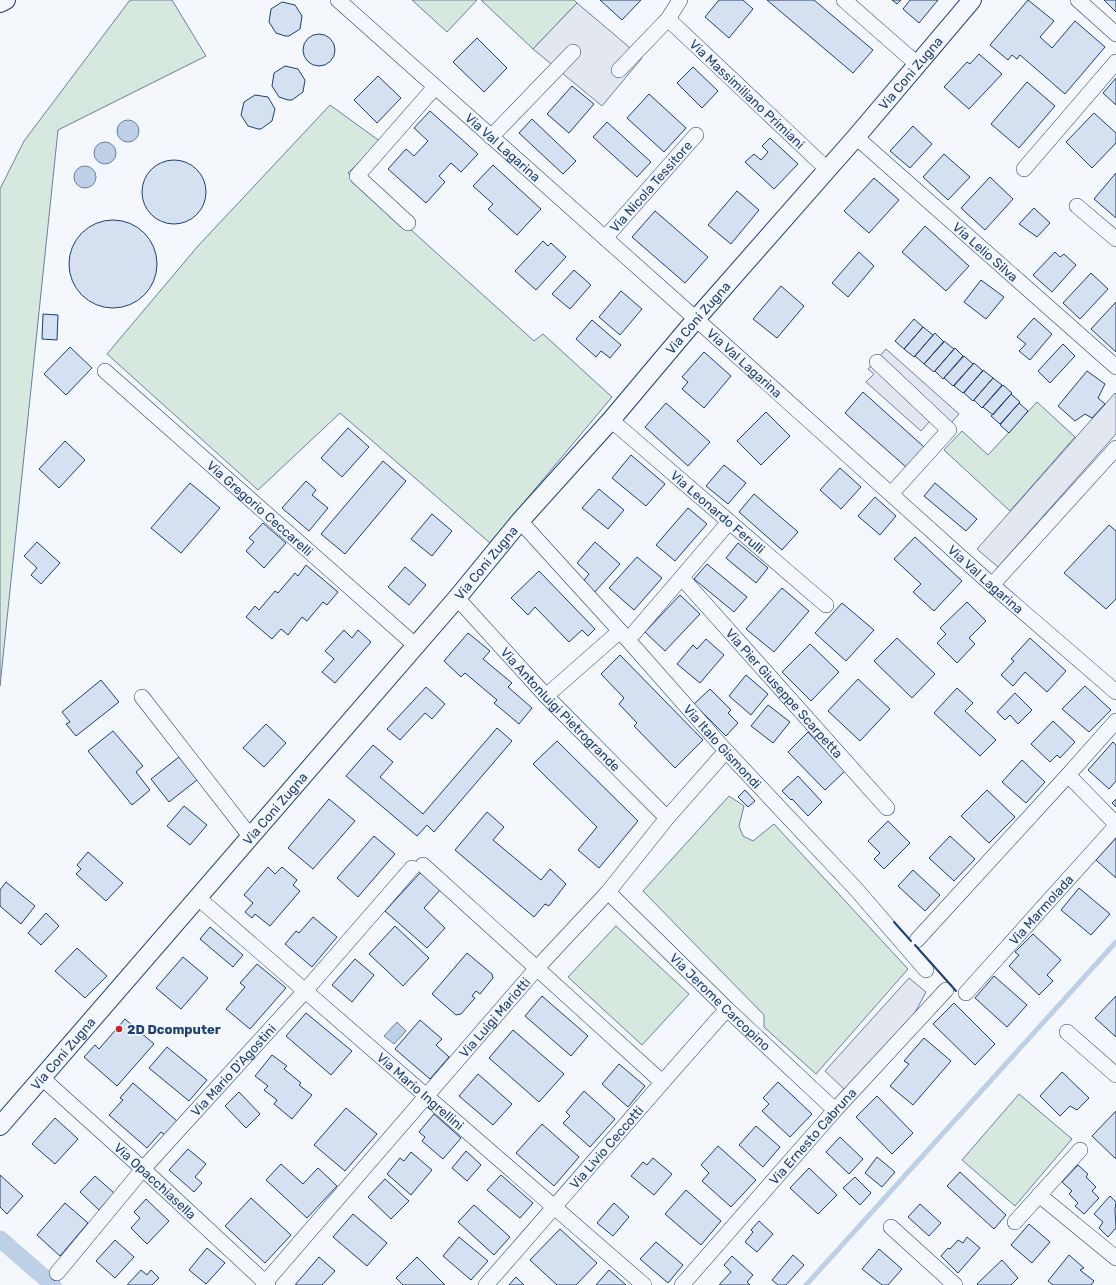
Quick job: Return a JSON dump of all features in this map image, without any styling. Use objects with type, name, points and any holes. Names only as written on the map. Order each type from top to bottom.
[{"type":"street","points":[[0,3],[6,0]]},
{"type":"street","name":"Via Val Lagarina","points":[[338,0],[992,585],[1116,692]]},
{"type":"street","points":[[619,70],[668,19],[680,0]]},
{"type":"street","points":[[844,0],[917,64]]},
{"type":"street","name":"Via Coni Zugna","points":[[0,1126],[457,598],[520,522],[611,420],[696,319],[856,137],[972,0]]},
{"type":"street","points":[[1078,0],[1116,34]]},
{"type":"street","name":"Via Massimiliano Primiani","points":[[668,19],[827,169]]},
{"type":"street","points":[[491,137],[573,52]]},
{"type":"street","points":[[1024,169],[1116,62]]},
{"type":"street","points":[[408,223],[357,176],[435,87]]},
{"type":"street","name":"Via Nicola Tessitore","points":[[605,238],[696,135]]},
{"type":"street","name":"Via Lelio Silva","points":[[856,137],[1116,367]]},
{"type":"street","points":[[1077,206],[1116,239]]},
{"type":"street","points":[[877,362],[949,430],[891,494]]},
{"type":"street","name":"Via Gregorio Ceccarelli","points":[[105,372],[415,645]]},
{"type":"street","name":"Via Leonardo Ferulli","points":[[611,420],[826,605]]},
{"type":"street","points":[[992,585],[1116,448]]},
{"type":"street","name":"Via Italo Gismondi","points":[[520,522],[627,632],[726,751],[855,888],[926,970]]},
{"type":"street","points":[[546,696],[627,632],[682,578],[729,522]]},
{"type":"street","name":"Via Pier Giuseppe Scarpetta","points":[[682,578],[887,808]]},
{"type":"street","name":"Via Antonluigi Pietrogrande","points":[[457,598],[546,696],[667,818]]},
{"type":"street","points":[[142,697],[250,836]]},
{"type":"street","points":[[916,940],[1116,721]]},
{"type":"street","name":"Via Luigi Mariotti","points":[[266,1284],[537,968],[608,892],[667,818],[726,751]]},
{"type":"street","name":"Via Marmolada","points":[[966,993],[1116,825],[1068,775]]},
{"type":"street","name":"Via Mario D'Agostini","points":[[57,1273],[143,1169],[418,867],[537,968]]},
{"type":"street","name":"Via Jerome Carcopino","points":[[608,892],[727,1009],[834,1110]]},
{"type":"street","name":"Via Mario Ingrellini","points":[[197,898],[644,1285]]},
{"type":"street","points":[[537,968],[662,1082]]},
{"type":"street","name":"Via Ernesto Cabruna","points":[[682,1285],[834,1110],[946,990]]},
{"type":"street","name":"Via Livio Ceccotti","points":[[486,1285],[727,1009]]},
{"type":"street","points":[[1066,1032],[1116,1075]]},
{"type":"street","name":"Via Opacchiasella","points":[[42,1078],[143,1169],[266,1284]]},
{"type":"street","points":[[1014,1222],[1080,1150]]},
{"type":"street","points":[[1039,1195],[1116,1258]]},
{"type":"street","points":[[891,1227],[955,1285]]},
{"type":"shaded area","points":[[130,0],[172,0],[206,56],[58,130],[0,686],[0,189],[24,141]]},
{"type":"shaded area","points":[[412,0],[477,0],[447,32]]},
{"type":"shaded area","points":[[481,0],[574,0],[577,3],[533,49]]},
{"type":"shaded area","points":[[577,3],[642,58],[602,106],[533,49]]},
{"type":"shaded area","points":[[330,105],[381,142],[348,173],[534,341],[543,334],[612,397],[490,543],[340,413],[258,490],[107,354],[198,246]]},
{"type":"shaded area","points":[[886,349],[959,414],[951,423],[938,412],[921,431],[866,382],[874,374],[868,369]]},
{"type":"shaded area","points":[[1115,393],[1116,434],[998,567],[977,549]]},
{"type":"shaded area","points":[[1037,402],[1075,437],[1010,511],[944,450],[962,431],[988,455]]},
{"type":"shaded area","points":[[729,796],[744,806],[739,826],[743,836],[753,841],[774,824],[908,969],[816,1074],[764,1027],[764,1015],[643,891]]},
{"type":"shaded area","points":[[616,926],[689,994],[642,1045],[568,977]]},
{"type":"shaded area","points":[[909,978],[926,992],[912,1018],[845,1090],[825,1071]]},
{"type":"shaded area","points":[[1019,1094],[1072,1139],[1015,1206],[962,1160]]},
{"type":"water","points":[[128,120],[136,123],[139,131],[136,139],[128,142],[120,139],[117,131],[120,123]]},
{"type":"water","points":[[105,142],[113,145],[116,153],[113,161],[105,164],[97,161],[94,153],[97,145]]},
{"type":"water","points":[[85,166],[93,169],[96,177],[93,185],[85,188],[77,185],[74,177],[77,169]]},
{"type":"water","points":[[397,1022],[406,1031],[394,1044],[384,1036]]},
{"type":"building","points":[[600,0],[641,0],[622,20]]},
{"type":"building","points":[[719,0],[743,0],[753,9],[729,38],[705,17]]},
{"type":"building","points":[[767,0],[814,0],[873,50],[853,73]]},
{"type":"building","points":[[892,0],[901,0],[897,4]]},
{"type":"building","points":[[910,0],[938,0],[919,23],[903,9]]},
{"type":"building","points":[[1028,0],[1054,21],[1040,37],[1052,48],[1075,21],[1105,47],[1065,94],[1020,55],[1017,59],[1012,55],[1008,60],[990,45]]},
{"type":"building","points":[[1104,0],[1116,0],[1116,12]]},
{"type":"building","points":[[282,2],[295,5],[302,16],[300,29],[289,36],[276,33],[269,22],[271,9]]},
{"type":"building","points":[[316,34],[322,34],[331,38],[335,50],[331,62],[322,66],[316,66],[307,62],[303,53],[303,47],[307,38]]},
{"type":"building","points":[[477,38],[507,68],[484,92],[453,62]]},
{"type":"building","points":[[979,54],[1002,74],[969,109],[944,87],[967,62],[970,64]]},
{"type":"building","points":[[285,66],[298,69],[305,80],[303,92],[292,100],[279,97],[272,86],[274,73]]},
{"type":"building","points":[[693,67],[718,91],[702,108],[677,83]]},
{"type":"building","points":[[378,76],[401,98],[377,123],[354,100]]},
{"type":"building","points":[[1116,78],[1116,105],[1103,93]]},
{"type":"building","points":[[1027,82],[1055,106],[1019,148],[991,124]]},
{"type":"building","points":[[572,86],[594,104],[569,133],[547,114]]},
{"type":"building","points":[[649,94],[686,128],[664,152],[627,118]]},
{"type":"building","points":[[255,95],[268,97],[275,109],[272,121],[261,129],[248,126],[241,115],[244,102]]},
{"type":"building","points":[[430,111],[478,154],[461,172],[451,163],[439,176],[445,182],[426,203],[388,169],[406,149],[414,156],[428,141],[414,128]]},
{"type":"building","points":[[1094,113],[1116,133],[1116,143],[1092,168],[1066,142]]},
{"type":"building","points":[[532,119],[576,161],[563,174],[519,133]]},
{"type":"building","points":[[607,122],[651,162],[637,177],[593,137]]},
{"type":"building","points":[[913,126],[932,144],[910,168],[890,151]]},
{"type":"building","points":[[770,138],[798,164],[774,189],[745,162],[754,154],[761,160],[768,152],[762,146]]},
{"type":"building","points":[[944,154],[970,177],[948,200],[923,177]]},
{"type":"building","points":[[168,160],[180,160],[197,169],[204,180],[206,192],[204,204],[197,215],[180,224],[168,224],[156,219],[147,210],[142,198],[142,186],[147,174],[156,165]]},
{"type":"building","points":[[493,165],[541,209],[517,235],[488,209],[493,204],[473,186]]},
{"type":"building","points":[[1116,173],[1116,218],[1094,199]]},
{"type":"building","points":[[990,177],[1013,199],[985,230],[961,208]]},
{"type":"building","points":[[874,178],[899,200],[869,233],[844,211]]},
{"type":"building","points":[[737,191],[759,210],[731,244],[708,225]]},
{"type":"building","points":[[1034,208],[1050,223],[1037,237],[1019,224]]},
{"type":"building","points":[[655,211],[708,257],[685,283],[632,237]]},
{"type":"building","points":[[113,220],[130,223],[144,233],[154,247],[157,264],[154,281],[144,295],[130,305],[113,308],[96,305],[82,295],[72,281],[69,264],[72,247],[82,233],[96,223]]},
{"type":"building","points":[[925,226],[969,266],[946,291],[902,252]]},
{"type":"building","points":[[543,241],[548,246],[551,243],[566,257],[536,290],[515,271]]},
{"type":"building","points":[[859,252],[874,266],[848,297],[832,283]]},
{"type":"building","points":[[1055,252],[1060,257],[1064,254],[1076,265],[1052,292],[1033,275]]},
{"type":"building","points":[[574,270],[591,285],[570,309],[552,294]]},
{"type":"building","points":[[1091,273],[1108,289],[1080,319],[1063,303]]},
{"type":"building","points":[[981,280],[1004,297],[986,319],[964,302]]},
{"type":"building","points":[[781,286],[804,306],[777,338],[753,319]]},
{"type":"building","points":[[621,291],[642,309],[620,335],[599,317]]},
{"type":"building","points":[[1116,302],[1116,352],[1091,329]]},
{"type":"building","points":[[43,314],[58,315],[57,340],[42,339]]},
{"type":"building","points":[[1034,318],[1052,334],[1030,360],[1019,351],[1026,344],[1017,337]]},
{"type":"building","points":[[914,319],[923,327],[904,349],[895,341]]},
{"type":"building","points":[[592,320],[621,345],[610,358],[601,351],[596,357],[576,339]]},
{"type":"building","points":[[923,327],[933,335],[914,357],[904,349]]},
{"type":"building","points":[[935,333],[944,342],[924,364],[915,356]]},
{"type":"building","points":[[944,341],[954,349],[934,372],[924,364]]},
{"type":"building","points":[[1063,344],[1075,356],[1050,383],[1038,371]]},
{"type":"building","points":[[70,347],[92,368],[66,395],[44,374]]},
{"type":"building","points":[[955,348],[963,356],[943,379],[935,371]]},
{"type":"building","points":[[704,352],[731,376],[704,408],[682,389],[688,382],[682,377]]},
{"type":"building","points":[[964,356],[973,364],[953,386],[944,378]]},
{"type":"building","points":[[974,363],[983,371],[963,393],[954,386]]},
{"type":"building","points":[[983,370],[993,378],[973,401],[964,393]]},
{"type":"building","points":[[1087,371],[1105,384],[1098,398],[1105,404],[1092,418],[1085,414],[1075,421],[1058,406]]},
{"type":"building","points":[[993,378],[1002,385],[982,408],[974,400]]},
{"type":"building","points":[[1003,385],[1012,393],[993,415],[983,407]]},
{"type":"building","points":[[863,392],[924,447],[906,467],[845,413]]},
{"type":"building","points":[[1011,394],[1020,402],[1000,424],[991,416]]},
{"type":"building","points":[[666,403],[710,442],[688,466],[645,427]]},
{"type":"building","points":[[1019,403],[1028,411],[1009,433],[1000,425]]},
{"type":"building","points":[[766,412],[790,436],[761,465],[737,441]]},
{"type":"building","points":[[348,428],[369,447],[342,477],[321,458]]},
{"type":"building","points":[[65,441],[85,460],[59,488],[39,469]]},
{"type":"building","points":[[631,455],[665,484],[646,506],[612,478]]},
{"type":"building","points":[[383,461],[406,481],[345,554],[321,534]]},
{"type":"building","points":[[724,465],[746,483],[728,504],[706,486]]},
{"type":"building","points":[[840,468],[861,487],[841,509],[820,490]]},
{"type":"building","points":[[306,481],[316,490],[312,495],[328,508],[309,531],[282,508]]},
{"type":"building","points":[[190,483],[220,508],[181,553],[151,528]]},
{"type":"building","points":[[935,483],[977,519],[966,531],[924,496]]},
{"type":"building","points":[[599,489],[624,510],[608,529],[582,508]]},
{"type":"building","points":[[754,494],[798,532],[782,550],[739,512]]},
{"type":"building","points":[[875,497],[896,516],[880,535],[858,516]]},
{"type":"building","points":[[688,508],[707,524],[675,561],[656,545]]},
{"type":"building","points":[[432,514],[452,531],[432,556],[411,539]]},
{"type":"building","points":[[263,523],[286,543],[264,568],[246,551],[254,542],[249,538]]},
{"type":"building","points":[[1109,525],[1116,531],[1116,599],[1106,609],[1064,573]]},
{"type":"building","points":[[915,537],[962,581],[934,611],[913,592],[921,584],[894,559]]},
{"type":"building","points":[[37,542],[60,563],[41,584],[31,575],[37,568],[24,556]]},
{"type":"building","points":[[595,542],[620,564],[593,594],[581,584],[589,574],[577,563]]},
{"type":"building","points":[[738,543],[768,568],[756,583],[726,558]]},
{"type":"building","points":[[637,557],[662,578],[634,610],[609,588]]},
{"type":"building","points":[[707,564],[747,597],[734,612],[694,579]]},
{"type":"building","points":[[306,565],[338,592],[327,605],[323,602],[307,621],[302,617],[288,635],[281,629],[272,639],[246,617],[255,606],[259,610],[275,591],[278,593],[295,573],[298,576]]},
{"type":"building","points":[[405,567],[426,585],[409,605],[388,587]]},
{"type":"building","points":[[539,571],[595,629],[588,636],[582,630],[569,642],[535,607],[528,615],[511,598]]},
{"type":"building","points":[[782,588],[809,611],[774,652],[746,629]]},
{"type":"building","points":[[680,595],[700,614],[665,651],[645,632]]},
{"type":"building","points":[[967,602],[986,621],[969,638],[975,644],[957,663],[937,643],[946,634],[940,628]]},
{"type":"building","points":[[842,603],[874,630],[846,661],[815,633]]},
{"type":"building","points":[[344,630],[352,638],[358,630],[371,642],[335,683],[322,672],[334,659],[325,651]]},
{"type":"building","points":[[468,633],[490,651],[483,659],[512,683],[508,687],[532,708],[519,724],[494,703],[497,700],[465,673],[461,677],[444,661]]},
{"type":"building","points":[[897,638],[935,674],[912,698],[874,661]]},
{"type":"building","points":[[1030,638],[1066,671],[1047,692],[1025,672],[1013,686],[1001,675],[1014,661],[1011,659]]},
{"type":"building","points":[[706,639],[724,655],[700,683],[677,664],[693,645],[697,649]]},
{"type":"building","points":[[810,644],[839,672],[811,701],[782,672]]},
{"type":"building","points":[[620,655],[703,740],[675,768],[634,726],[637,723],[619,704],[624,698],[601,674]]},
{"type":"building","points":[[746,675],[768,694],[751,715],[729,696]]},
{"type":"building","points":[[858,679],[890,709],[860,741],[828,711]]},
{"type":"building","points":[[101,680],[119,702],[76,736],[66,724],[70,722],[62,712]]},
{"type":"building","points":[[1085,686],[1111,710],[1089,732],[1062,709]]},
{"type":"building","points":[[426,687],[445,704],[432,719],[425,713],[400,740],[387,729]]},
{"type":"building","points":[[957,688],[973,703],[965,711],[996,740],[980,756],[934,713]]},
{"type":"building","points":[[710,689],[731,710],[728,713],[738,723],[726,736],[694,704]]},
{"type":"building","points":[[1015,693],[1032,710],[1018,724],[1010,715],[1005,720],[997,712]]},
{"type":"building","points":[[768,705],[790,722],[773,743],[751,726]]},
{"type":"building","points":[[1053,721],[1075,742],[1060,758],[1057,755],[1050,762],[1031,744]]},
{"type":"building","points":[[266,724],[286,743],[264,767],[243,748]]},
{"type":"building","points":[[497,728],[512,741],[434,832],[427,825],[417,836],[346,776],[373,745],[393,762],[380,777],[423,814]]},
{"type":"building","points":[[113,731],[143,766],[136,772],[150,790],[132,805],[88,751]]},
{"type":"building","points":[[808,732],[845,771],[825,790],[788,752]]},
{"type":"building","points":[[557,741],[638,821],[599,868],[578,850],[597,827],[533,764]]},
{"type":"building","points":[[1113,742],[1116,745],[1116,781],[1109,789],[1088,770]]},
{"type":"building","points":[[179,757],[197,780],[169,802],[151,779]]},
{"type":"building","points":[[1022,760],[1045,782],[1026,803],[1002,782]]},
{"type":"building","points":[[798,776],[822,802],[808,816],[782,791]]},
{"type":"building","points":[[745,790],[755,801],[748,807],[738,797]]},
{"type":"building","points":[[987,790],[1015,817],[989,843],[961,816]]},
{"type":"building","points":[[329,799],[355,821],[313,869],[288,848]]},
{"type":"building","points":[[1116,799],[1116,807],[1112,803]]},
{"type":"building","points":[[184,806],[207,825],[190,845],[167,826]]},
{"type":"building","points":[[487,812],[504,827],[493,840],[541,880],[550,869],[566,884],[549,906],[545,904],[534,917],[455,850]]},
{"type":"building","points":[[888,821],[910,843],[884,869],[874,859],[880,853],[868,841]]},
{"type":"building","points":[[374,836],[395,854],[358,897],[337,878]]},
{"type":"building","points":[[950,836],[975,859],[954,881],[929,858]]},
{"type":"building","points":[[1116,838],[1116,878],[1096,860]]},
{"type":"building","points":[[88,852],[123,883],[106,901],[76,874],[81,869],[77,865]]},
{"type":"building","points":[[268,867],[275,874],[282,867],[297,880],[293,885],[300,891],[270,926],[255,914],[252,918],[245,912],[253,903],[244,895]]},
{"type":"building","points":[[913,870],[940,895],[925,911],[898,886]]},
{"type":"building","points":[[421,872],[440,890],[424,908],[445,928],[427,948],[385,911]]},
{"type":"building","points":[[6,882],[35,906],[21,924],[0,906],[0,890]]},
{"type":"building","points":[[1079,888],[1110,914],[1091,935],[1061,910]]},
{"type":"building","points":[[46,913],[59,926],[41,945],[28,933]]},
{"type":"building","points":[[313,917],[337,937],[312,967],[285,944],[296,931],[299,933]]},
{"type":"building","points":[[395,926],[429,958],[403,986],[369,954]]},
{"type":"building","points":[[210,927],[243,955],[233,967],[200,939]]},
{"type":"building","points":[[1033,934],[1061,960],[1047,975],[1053,981],[1039,995],[1009,966],[1019,955],[1015,952]]},
{"type":"building","points":[[77,948],[107,976],[85,998],[55,971]]},
{"type":"building","points":[[467,953],[492,974],[493,978],[480,994],[476,991],[472,996],[475,998],[461,1014],[456,1015],[432,994]]},
{"type":"building","points":[[183,957],[208,978],[181,1009],[156,988]]},
{"type":"building","points":[[355,959],[374,975],[352,1002],[332,985]]},
{"type":"building","points":[[257,964],[286,988],[250,1029],[226,1009],[245,987],[240,983]]},
{"type":"building","points":[[994,976],[1027,1005],[1007,1027],[975,998]]},
{"type":"building","points":[[542,996],[588,1036],[571,1056],[525,1016]]},
{"type":"building","points":[[1116,996],[1116,1037],[1095,1018]]},
{"type":"building","points":[[954,1003],[995,1044],[975,1065],[933,1024]]},
{"type":"building","points":[[306,1013],[352,1051],[331,1075],[286,1036]]},
{"type":"building","points":[[125,1019],[154,1044],[117,1086],[84,1057],[95,1045],[99,1049]]},
{"type":"building","points":[[420,1020],[442,1039],[436,1045],[449,1057],[430,1079],[395,1049]]},
{"type":"building","points":[[513,1030],[564,1074],[539,1102],[489,1058]]},
{"type":"building","points":[[924,1038],[951,1061],[913,1105],[890,1086],[909,1064],[904,1061]]},
{"type":"building","points":[[167,1047],[207,1080],[189,1101],[149,1068]]},
{"type":"building","points":[[272,1055],[287,1066],[284,1069],[301,1083],[299,1085],[312,1095],[292,1119],[274,1104],[277,1100],[264,1090],[268,1086],[255,1076]]},
{"type":"building","points":[[619,1064],[645,1086],[628,1107],[602,1084]]},
{"type":"building","points":[[1062,1072],[1089,1098],[1077,1110],[1070,1106],[1060,1116],[1040,1096]]},
{"type":"building","points":[[478,1074],[512,1104],[493,1125],[459,1096]]},
{"type":"building","points":[[778,1082],[812,1114],[790,1137],[762,1111],[769,1104],[763,1098]]},
{"type":"building","points":[[133,1083],[177,1121],[165,1135],[161,1132],[147,1148],[109,1115],[123,1100],[120,1098]]},
{"type":"building","points":[[584,1091],[615,1119],[590,1147],[563,1123],[570,1116],[566,1112]]},
{"type":"building","points":[[239,1092],[260,1114],[246,1128],[225,1106]]},
{"type":"building","points":[[877,1096],[913,1133],[892,1154],[856,1117]]},
{"type":"building","points":[[346,1108],[377,1134],[345,1171],[314,1145]]},
{"type":"building","points":[[1116,1111],[1116,1159],[1092,1136]]},
{"type":"building","points":[[434,1114],[461,1138],[443,1159],[422,1141],[425,1137],[419,1132]]},
{"type":"building","points":[[55,1118],[78,1139],[55,1164],[32,1144]]},
{"type":"building","points":[[542,1124],[579,1157],[554,1186],[516,1153]]},
{"type":"building","points":[[756,1126],[780,1147],[763,1167],[739,1145]]},
{"type":"building","points":[[840,1137],[863,1159],[849,1174],[826,1152]]},
{"type":"building","points":[[718,1146],[756,1180],[731,1207],[702,1181],[709,1173],[701,1165]]},
{"type":"building","points":[[188,1149],[206,1164],[195,1177],[202,1183],[194,1192],[169,1170]]},
{"type":"building","points":[[466,1151],[481,1165],[467,1181],[452,1168]]},
{"type":"building","points":[[411,1152],[432,1170],[411,1195],[387,1174],[400,1158],[404,1161]]},
{"type":"building","points":[[877,1157],[895,1172],[882,1187],[865,1173]]},
{"type":"building","points":[[653,1158],[672,1174],[654,1195],[631,1176],[643,1162],[647,1165]]},
{"type":"building","points":[[281,1164],[303,1184],[318,1168],[337,1186],[307,1218],[266,1180]]},
{"type":"building","points":[[1078,1165],[1088,1174],[1086,1177],[1096,1187],[1092,1191],[1099,1198],[1084,1214],[1075,1206],[1078,1203],[1069,1194],[1072,1191],[1062,1182]]},
{"type":"building","points":[[809,1168],[837,1195],[818,1214],[790,1188]]},
{"type":"building","points":[[960,1172],[1006,1215],[994,1229],[947,1186]]},
{"type":"building","points":[[0,1175],[23,1196],[7,1214],[0,1207]]},
{"type":"building","points":[[501,1175],[533,1203],[520,1218],[487,1190]]},
{"type":"building","points":[[95,1176],[114,1193],[99,1210],[80,1192]]},
{"type":"building","points":[[855,1177],[871,1193],[860,1205],[843,1188]]},
{"type":"building","points":[[385,1179],[409,1201],[391,1219],[368,1197]]},
{"type":"building","points":[[686,1190],[721,1221],[701,1245],[665,1214]]},
{"type":"building","points":[[1110,1196],[1116,1202],[1116,1228],[1108,1237],[1099,1228],[1103,1222],[1094,1214]]},
{"type":"building","points":[[251,1198],[291,1235],[265,1263],[225,1226]]},
{"type":"building","points":[[146,1199],[169,1221],[147,1244],[131,1228],[140,1218],[134,1212]]},
{"type":"building","points":[[65,1203],[88,1223],[60,1256],[37,1235]]},
{"type":"building","points":[[614,1203],[629,1217],[613,1236],[597,1223]]},
{"type":"building","points":[[920,1204],[941,1223],[929,1236],[908,1217]]},
{"type":"building","points":[[474,1205],[510,1237],[494,1255],[458,1222]]},
{"type":"building","points":[[353,1214],[387,1243],[367,1266],[333,1237]]},
{"type":"building","points":[[759,1221],[773,1234],[757,1252],[745,1242],[753,1232],[751,1230]]},
{"type":"building","points":[[1029,1224],[1050,1242],[1032,1263],[1011,1245]]},
{"type":"building","points":[[560,1229],[597,1263],[576,1285],[557,1285],[530,1260]]},
{"type":"building","points":[[459,1237],[488,1261],[471,1280],[443,1256]]},
{"type":"building","points":[[967,1237],[980,1248],[958,1273],[941,1256],[958,1240],[963,1243]]},
{"type":"building","points":[[115,1240],[134,1257],[115,1278],[96,1261]]},
{"type":"building","points":[[656,1242],[683,1265],[668,1283],[640,1259]]},
{"type":"building","points":[[207,1248],[225,1263],[206,1284],[189,1270]]},
{"type":"building","points":[[879,1249],[902,1269],[888,1285],[882,1285],[862,1269]]},
{"type":"building","points":[[793,1255],[804,1265],[786,1285],[778,1285],[772,1280]]},
{"type":"building","points":[[1069,1255],[1084,1268],[1080,1270],[1094,1281],[1091,1285],[1053,1285],[1048,1281]]},
{"type":"building","points":[[732,1256],[753,1275],[747,1282],[750,1285],[719,1285],[731,1272],[724,1265]]},
{"type":"building","points":[[319,1257],[335,1271],[322,1285],[295,1285]]},
{"type":"building","points":[[417,1257],[445,1285],[403,1285],[396,1278]]},
{"type":"building","points":[[1002,1260],[1018,1278],[1011,1285],[977,1284]]},
{"type":"building","points":[[141,1270],[147,1275],[151,1270],[159,1278],[152,1285],[127,1285]]},
{"type":"building","points":[[609,1270],[626,1285],[596,1285]]},
{"type":"building","points":[[516,1277],[524,1285],[509,1285]]},
{"type":"waterway","points":[[806,1285],[1116,942]]},
{"type":"waterway","points":[[0,1239],[53,1285]]},
{"type":"wall","points":[[894,922],[911,941]]},
{"type":"wall","points":[[915,945],[956,991]]},
{"type":"place","name":"2D Dcomputer","points":[[119,1029]]}]
